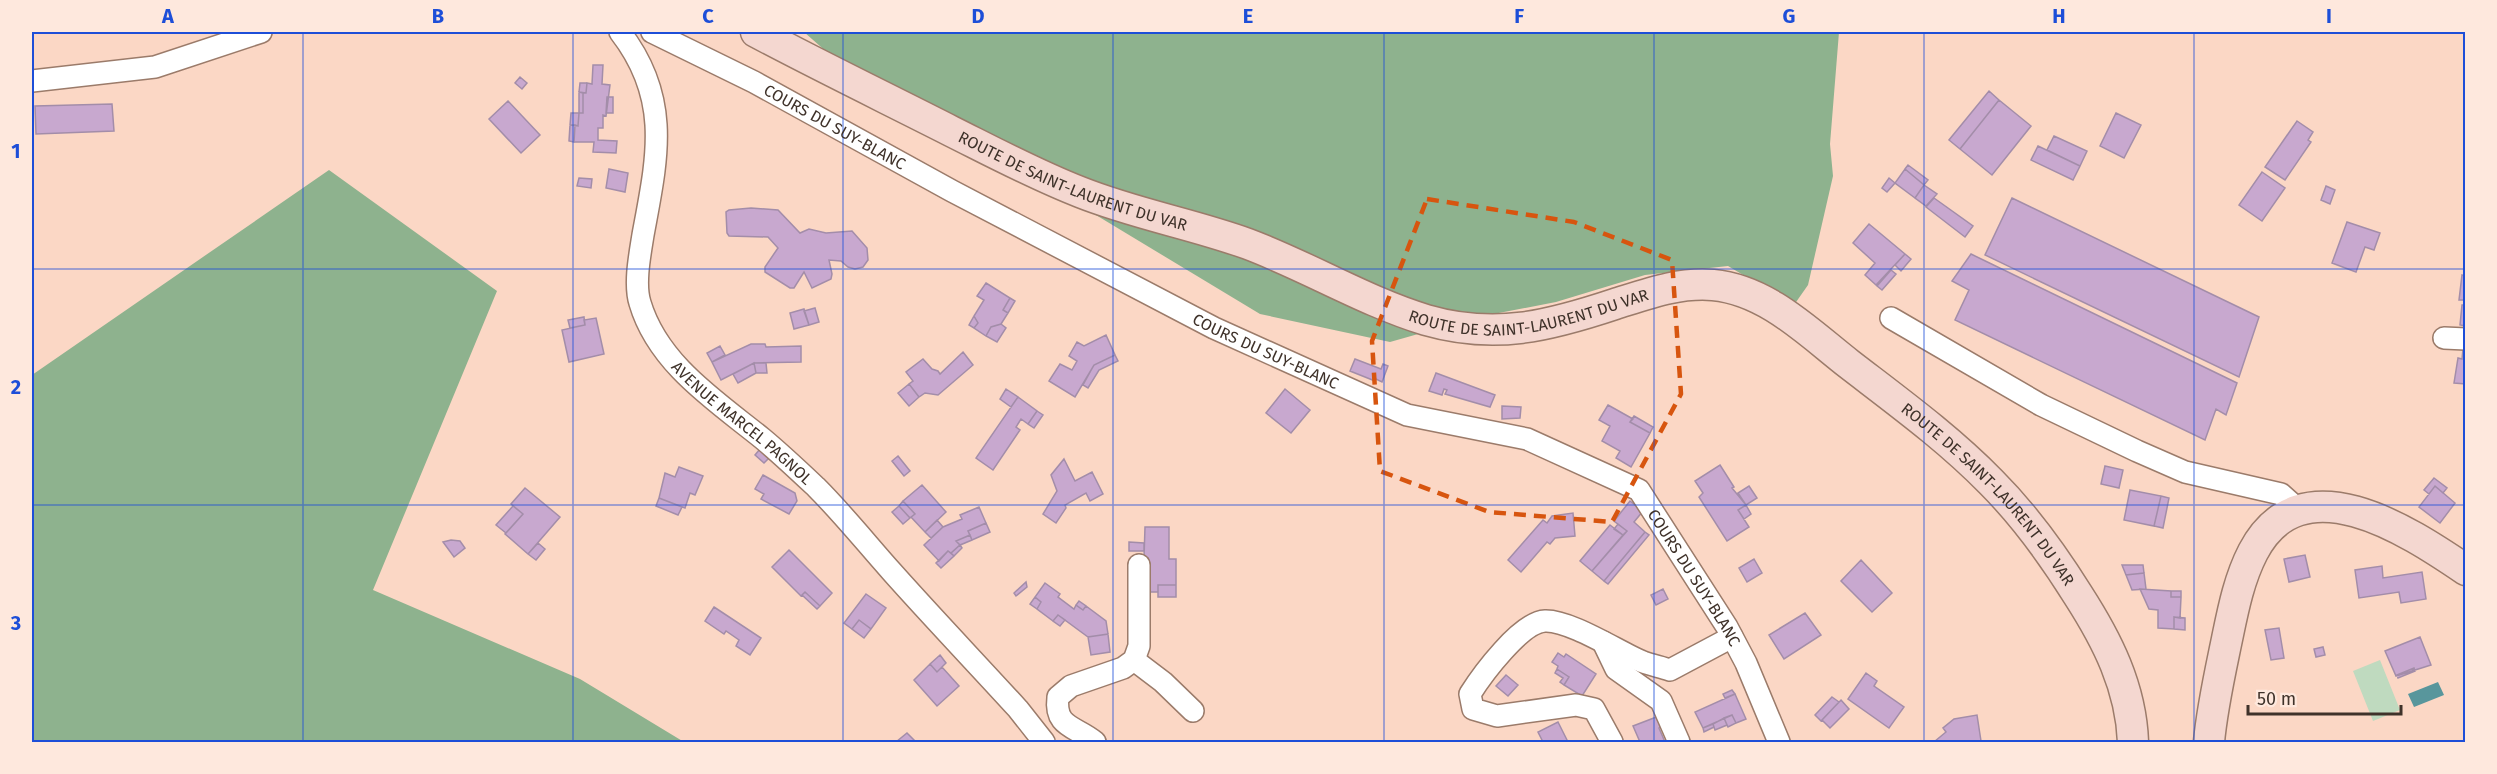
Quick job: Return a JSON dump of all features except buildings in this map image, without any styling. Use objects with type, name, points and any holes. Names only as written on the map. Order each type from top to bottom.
[{"type":"main road","name":"ROUTE DE SAINT-LAURENT DU VAR","points":[[756,32],[1079,192],[1136,212],[1247,244],[1377,303],[1431,321],[1486,331],[1541,326],[1656,291],[1694,284],[1727,287],[1760,299],[1804,328],[1934,431],[1977,467],[2010,502],[2061,568],[2107,643],[2125,689],[2133,742]]},
{"type":"main road","points":[[2209,742],[2228,633],[2245,569],[2253,551],[2268,531],[2284,517],[2308,509],[2328,506],[2349,509],[2388,522],[2424,542],[2466,570]]},
{"type":"street","points":[[32,81],[155,67],[261,32]]},
{"type":"street","name":"AVENUE MARCEL PAGNOL","points":[[620,32],[647,81],[656,111],[658,139],[656,162],[639,262],[639,302],[653,331],[672,360],[710,399],[764,440],[818,488],[1018,709],[1044,742]]},
{"type":"street","name":"COURS DU SUY-BLANC","points":[[652,32],[754,82],[952,191],[1214,328],[1407,415],[1527,440],[1639,490],[1732,637],[1746,663],[1779,742]]},
{"type":"street","points":[[1891,318],[2041,405],[2137,451],[2185,472],[2281,494],[2308,509]]},
{"type":"street","points":[[2444,338],[2466,339]]},
{"type":"street","points":[[1095,742],[1064,724],[1056,711],[1058,697],[1071,686],[1123,668],[1134,660],[1139,646],[1139,565]]},
{"type":"street","points":[[1612,742],[1593,710],[1576,705],[1497,716],[1473,709],[1470,694],[1504,649],[1527,629],[1544,621],[1570,627],[1643,662],[1670,670],[1732,637]]},
{"type":"street","points":[[1603,642],[1616,669],[1661,701],[1679,742]]},
{"type":"street","points":[[1134,660],[1163,682],[1193,711]]},
{"type":"highlighted area","points":[[1427,199],[1574,222],[1672,260],[1681,394],[1612,522],[1489,512],[1380,471],[1372,341]]},
{"type":"green space","points":[[804,32],[1839,32],[1830,144],[1833,176],[1808,285],[1794,305],[1728,266],[1645,275],[1556,302],[1478,317],[1390,342],[1260,314],[829,54]]},
{"type":"green space","points":[[329,170],[497,291],[373,590],[580,679],[684,742],[32,742],[32,375]]},
{"type":"green space","points":[[2380,660],[2400,710],[2373,721],[2353,671]]},
{"type":"water","points":[[2438,682],[2444,695],[2414,707],[2408,694]]}]
